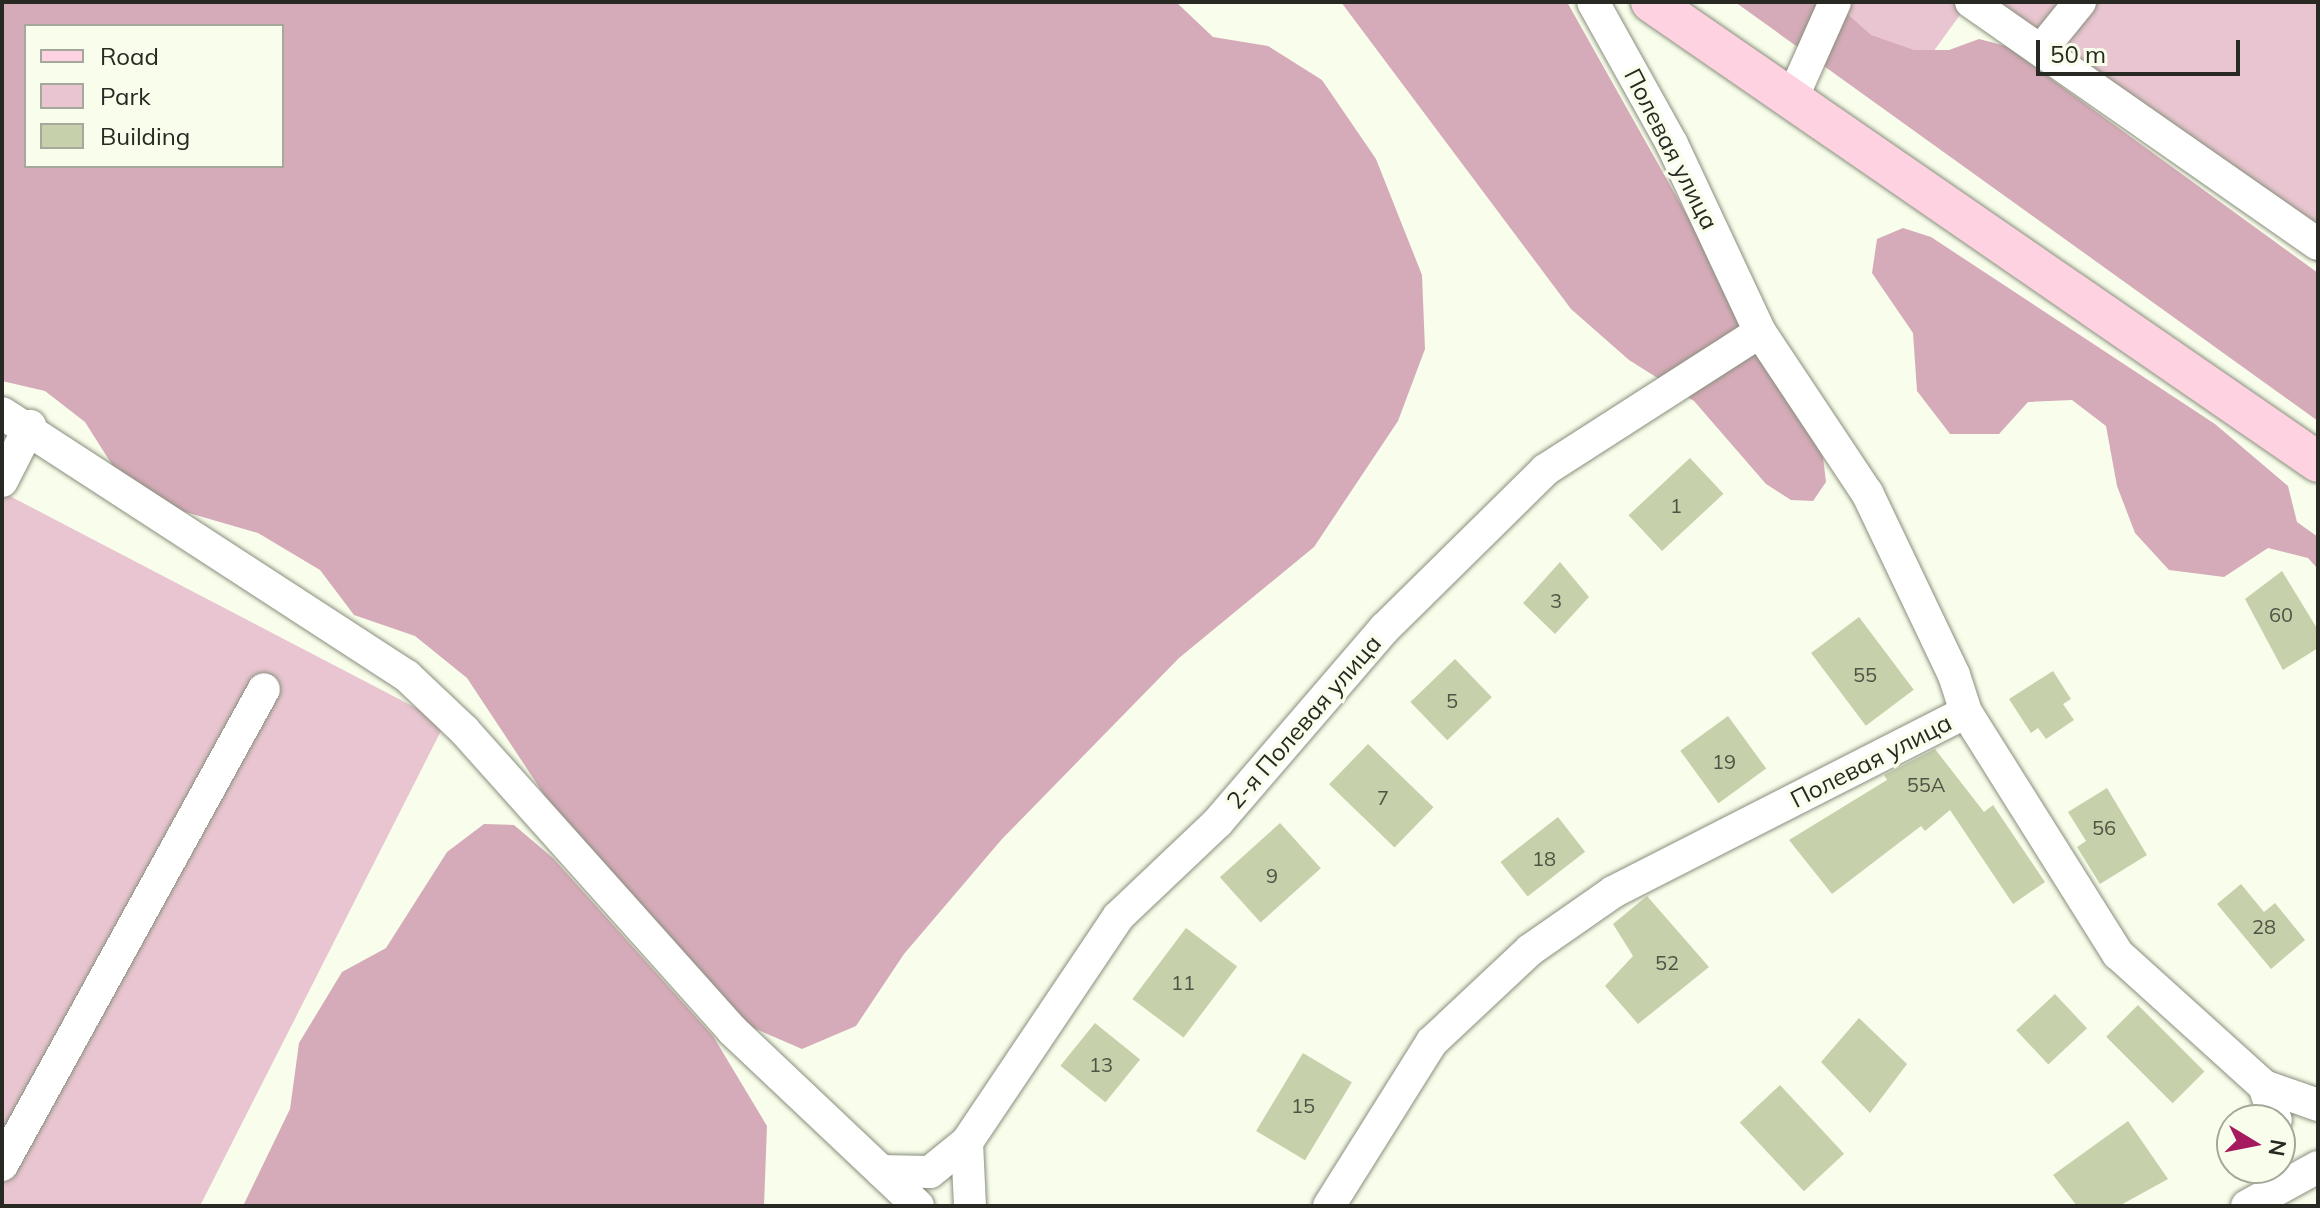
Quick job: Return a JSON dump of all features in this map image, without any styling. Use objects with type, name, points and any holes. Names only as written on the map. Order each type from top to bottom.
[{"type":"main road","points":[[1651,2],[2318,462]]},
{"type":"street","name":"Полевая улица","points":[[1341,1203],[1432,1042],[1530,950],[1613,892],[1966,712],[1954,675],[1867,493],[1760,332],[1672,144],[1593,2]]},
{"type":"street","points":[[1791,101],[1835,2]]},
{"type":"street","points":[[1971,2],[2318,244]]},
{"type":"street","points":[[2041,50],[2080,2]]},
{"type":"street","name":"2-я Полевая улица","points":[[881,1171],[930,1172],[967,1142],[1118,917],[1218,822],[1385,628],[1545,470],[1760,332]]},
{"type":"street","points":[[2,481],[16,420],[407,676],[464,730],[732,1030],[918,1206]]},
{"type":"street","points":[[2,1165],[264,689]]},
{"type":"street","points":[[1966,712],[2118,954],[2264,1086],[2318,1105]]},
{"type":"street","points":[[2264,1086],[2270,1104]]},
{"type":"street","points":[[967,1142],[970,1206]]},
{"type":"street","points":[[2246,1206],[2318,1167]]},
{"type":"street","points":[[2246,1206],[2258,1184]]},
{"type":"green space","points":[[1815,2],[2318,2],[2318,264],[1965,8],[1912,81]]},
{"type":"green space","points":[[2,492],[445,723],[200,1206],[2,1206]]},
{"type":"shaded area","points":[[2,2],[1176,2],[1213,37],[1268,46],[1322,80],[1376,159],[1422,275],[1425,349],[1398,421],[1314,547],[1179,658],[1002,839],[904,954],[856,1026],[802,1049],[749,1026],[545,796],[467,678],[415,636],[354,615],[320,570],[258,533],[175,509],[116,471],[85,422],[45,391],[2,381]]},
{"type":"shaded area","points":[[1341,2],[1567,2],[1823,457],[1826,482],[1813,501],[1791,500],[1766,484],[1694,401],[1629,360],[1571,309]]},
{"type":"shaded area","points":[[1735,2],[1834,2],[1871,35],[1914,50],[1949,50],[1979,39],[2006,46],[2318,273],[2318,421]]},
{"type":"shaded area","points":[[1903,228],[1931,237],[2215,424],[2288,486],[2297,522],[2318,537],[2318,569],[2308,558],[2268,548],[2224,577],[2169,570],[2135,533],[2117,486],[2106,426],[2072,400],[2028,402],[1999,434],[1950,434],[1917,391],[1913,333],[1872,273],[1877,239]]},
{"type":"shaded area","points":[[484,824],[514,825],[553,858],[713,1036],[767,1126],[764,1206],[243,1206],[290,1109],[299,1043],[342,972],[386,948],[447,852]]},
{"type":"building","points":[[1690,458],[1723,494],[1662,551],[1629,515]]},
{"type":"building","points":[[1560,562],[1589,597],[1555,634],[1523,603]]},
{"type":"building","points":[[2282,571],[2318,630],[2318,648],[2283,670],[2245,599]]},
{"type":"building","points":[[1859,617],[1914,690],[1866,726],[1811,653]]},
{"type":"building","points":[[1455,659],[1492,697],[1447,740],[1410,702]]},
{"type":"building","points":[[2053,671],[2071,699],[2063,704],[2074,720],[2046,739],[2038,728],[2031,733],[2009,699]]},
{"type":"building","points":[[1728,716],[1766,769],[1718,803],[1680,751]]},
{"type":"building","points":[[1368,744],[1433,807],[1395,847],[1329,784]]},
{"type":"building","points":[[1935,749],[1984,812],[1993,805],[2045,882],[2013,904],[1950,810],[1925,831],[1921,826],[1832,894],[1789,840],[1887,780],[1884,775]]},
{"type":"building","points":[[2107,788],[2147,855],[2100,884],[2077,847],[2086,841],[2068,812]]},
{"type":"building","points":[[1558,817],[1585,852],[1528,897],[1500,862]]},
{"type":"building","points":[[1280,823],[1321,868],[1261,923],[1220,877]]},
{"type":"building","points":[[2241,884],[2264,912],[2275,903],[2305,940],[2271,969],[2217,904]]},
{"type":"building","points":[[1647,896],[1709,967],[1638,1024],[1605,986],[1633,956],[1613,924]]},
{"type":"building","points":[[1186,928],[1237,967],[1184,1038],[1132,999]]},
{"type":"building","points":[[2055,994],[2087,1028],[2048,1065],[2016,1030]]},
{"type":"building","points":[[2138,1005],[2204,1071],[2173,1103],[2106,1037]]},
{"type":"building","points":[[1859,1018],[1907,1064],[1870,1113],[1821,1062]]},
{"type":"building","points":[[1095,1023],[1140,1060],[1105,1102],[1060,1066]]},
{"type":"building","points":[[1303,1053],[1352,1082],[1305,1160],[1256,1131]]},
{"type":"building","points":[[1780,1085],[1844,1154],[1804,1191],[1740,1123]]},
{"type":"building","points":[[2128,1121],[2168,1179],[2119,1206],[2077,1206],[2053,1175]]}]
